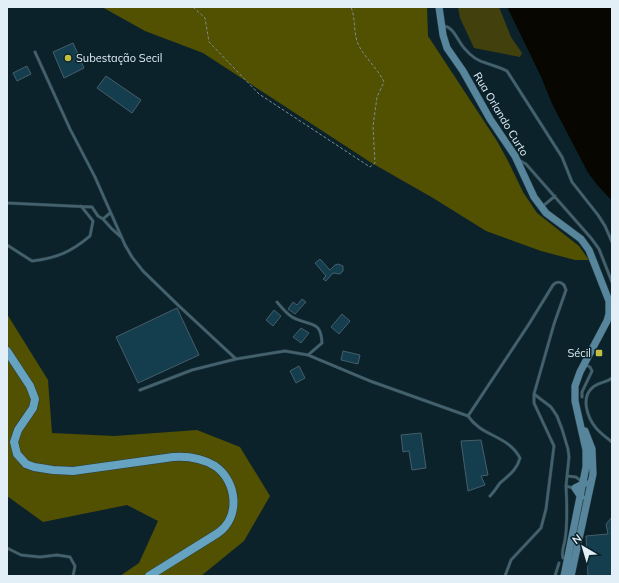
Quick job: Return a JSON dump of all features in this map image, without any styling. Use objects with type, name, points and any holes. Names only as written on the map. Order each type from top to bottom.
[{"type":"main road","name":"Rua Orlando Curto","points":[[439,7],[441,26],[448,48],[463,70],[490,119],[517,160],[531,193],[552,218],[580,239],[586,246],[594,260],[609,301],[610,307],[607,320],[584,363],[578,377],[575,390],[575,401],[586,454],[581,497],[564,576]]},
{"type":"main road","points":[[7,351],[30,386],[35,399],[33,408],[18,430],[14,442],[17,454],[26,464],[53,470],[73,471],[173,457],[188,457],[201,459],[214,466],[226,478],[231,490],[234,505],[227,525],[214,535],[148,576]]},
{"type":"main road","name":"Rua Orlando Curto","points":[[571,576],[593,474],[592,450],[578,414]]},
{"type":"main road","points":[[581,497],[575,488],[590,480],[593,474]]},
{"type":"lane","points":[[441,26],[449,27],[465,50],[474,57],[484,63],[500,67],[507,71],[562,157],[572,182],[598,215],[612,242]]},
{"type":"lane","points":[[35,52],[132,257],[143,271],[236,359]]},
{"type":"lane","points":[[517,160],[526,164],[591,238],[599,250],[612,282]]},
{"type":"lane","points":[[542,207],[555,196]]},
{"type":"lane","points":[[7,203],[92,207],[98,216],[122,238]]},
{"type":"lane","points":[[7,245],[32,261],[53,258],[78,246],[90,236],[93,221],[81,206]]},
{"type":"lane","points":[[103,219],[110,213]]},
{"type":"lane","points":[[468,416],[553,285],[556,282],[560,282],[564,285],[566,290],[554,324],[534,394],[534,403],[554,446],[546,509],[541,528],[511,560],[505,576]]},
{"type":"lane","points":[[277,302],[285,312],[295,319],[314,324],[322,334],[322,343],[308,355]]},
{"type":"lane","points":[[140,390],[192,370],[236,359],[285,351],[308,355],[370,381],[468,416],[472,423],[482,430],[511,446],[516,450],[520,458],[518,465],[490,496]]},
{"type":"lane","points":[[582,397],[582,392],[592,372],[584,363]]},
{"type":"lane","points":[[612,378],[596,384],[591,389],[586,399],[586,408],[595,427],[612,442]]},
{"type":"lane","points":[[534,394],[551,407],[557,416],[568,448],[569,457],[566,486],[567,522],[566,538],[562,554],[563,558]]},
{"type":"lane","points":[[567,476],[576,477],[581,475],[583,452],[581,429]]},
{"type":"lane","points":[[575,554],[585,494],[583,485],[576,477]]},
{"type":"lane","points":[[566,486],[575,488]]},
{"type":"lane","points":[[7,548],[21,555],[40,557],[57,555],[70,556],[75,566],[73,576]]},
{"type":"lane","points":[[555,576],[559,563]]},
{"type":"path","points":[[193,7],[205,18],[209,42],[259,94],[370,168],[375,163],[373,126],[377,97],[384,82],[380,74],[359,46],[354,15],[351,7]]},
{"type":"shaded area","points":[[102,7],[427,7],[428,36],[497,141],[523,192],[537,213],[579,246],[589,260],[575,260],[541,251],[486,231],[433,198],[370,162],[203,53],[145,31]]},
{"type":"shaded area","points":[[458,7],[499,7],[511,37],[522,53],[520,57],[474,48],[460,18]]},
{"type":"shaded area","points":[[507,7],[612,7],[612,201],[588,173],[552,104],[541,77]]},
{"type":"shaded area","points":[[7,314],[48,380],[52,433],[114,436],[197,430],[240,447],[270,496],[244,541],[201,576],[120,576],[139,563],[158,521],[127,505],[43,522],[7,496]]},
{"type":"pier","points":[[505,7],[507,7],[541,77],[552,104],[588,173],[612,203],[586,174],[550,105],[539,78]]},
{"type":"building","name":"Subestação Secil","points":[[73,43],[84,68],[64,78],[53,52]]},
{"type":"building","points":[[27,66],[31,74],[17,81],[13,73]]},
{"type":"building","points":[[106,76],[141,100],[132,113],[97,88]]},
{"type":"building","points":[[320,259],[330,270],[338,264],[343,266],[343,271],[340,274],[333,273],[326,281],[323,279],[326,276],[315,263]]},
{"type":"building","points":[[302,299],[306,302],[295,314],[288,309],[293,302],[297,305]]},
{"type":"building","points":[[177,308],[199,355],[138,383],[116,337]]},
{"type":"building","points":[[274,310],[281,316],[273,326],[266,320]]},
{"type":"building","points":[[342,314],[350,321],[339,334],[331,327]]},
{"type":"building","points":[[301,328],[309,333],[301,343],[293,337]]},
{"type":"building","points":[[343,351],[360,355],[358,364],[341,360]]},
{"type":"building","points":[[299,366],[305,378],[296,383],[290,371]]},
{"type":"building","points":[[421,433],[426,468],[412,470],[409,451],[403,452],[401,435]]},
{"type":"building","points":[[481,440],[488,475],[481,476],[485,485],[468,491],[461,441]]},
{"type":"building","points":[[612,517],[612,576],[588,576],[586,536],[608,534],[606,524]]},
{"type":"place","name":"Subestação Secil","points":[[68,58]]},
{"type":"place","name":"Sécil","points":[[599,353]]}]
